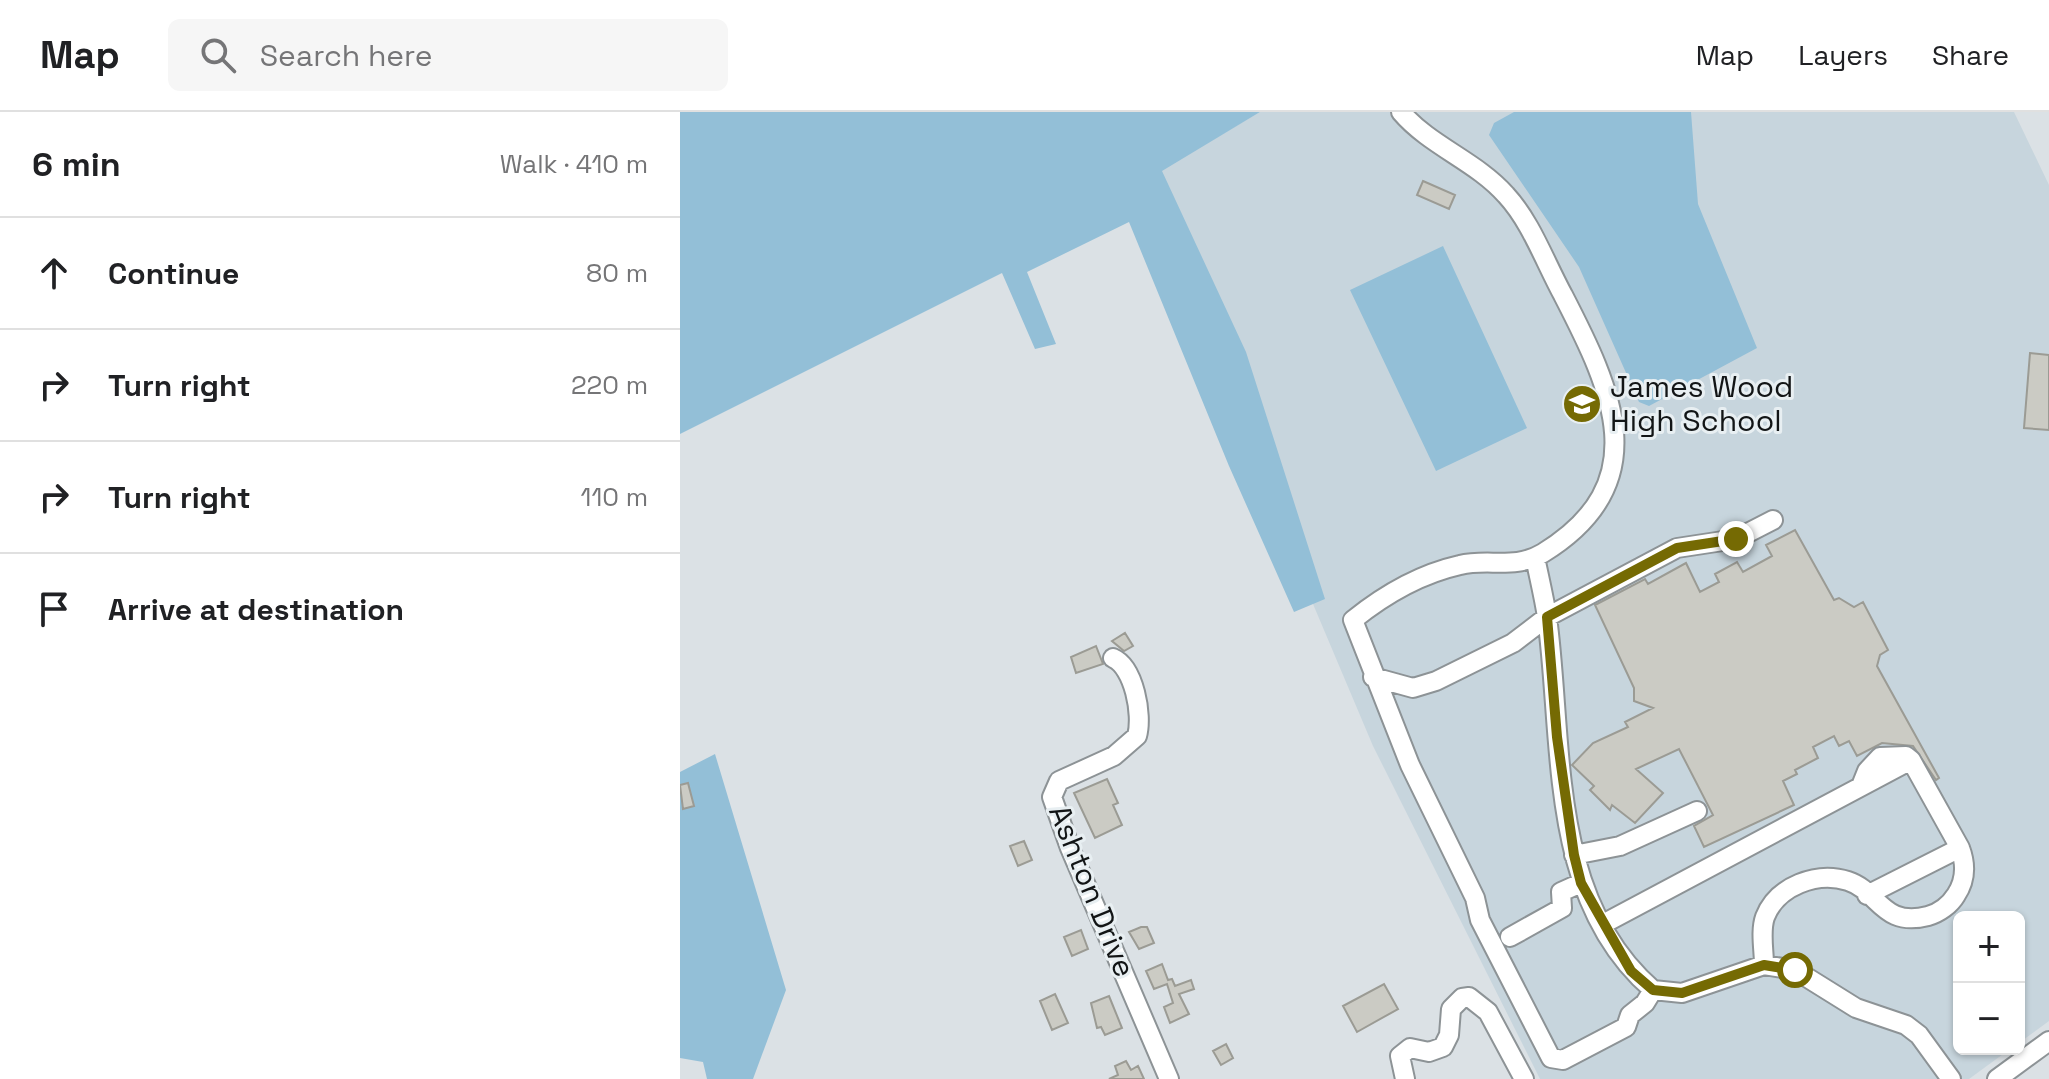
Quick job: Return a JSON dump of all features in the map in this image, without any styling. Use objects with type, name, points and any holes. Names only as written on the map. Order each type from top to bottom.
[{"type":"street","points":[[1401,112],[1420,130],[1489,178],[1518,210],[1606,384],[1616,427],[1609,480],[1583,521],[1535,557],[1501,565],[1460,565],[1386,594],[1353,620],[1410,765],[1475,898],[1480,920],[1551,1058],[1563,1060],[1626,1027],[1630,1015],[1645,1003],[1653,990]]},
{"type":"street","points":[[1373,677],[1413,688],[1436,681],[1513,643],[1547,617],[1677,548],[1736,539],[1773,520]]},
{"type":"street","points":[[1535,557],[1547,617],[1557,737],[1574,855],[1581,883],[1631,971],[1653,990],[1682,993],[1764,965],[1809,976],[1856,1008],[1906,1025],[1919,1035],[1951,1079]]},
{"type":"street","name":"Ashton Drive","points":[[1113,658],[1126,668],[1139,716],[1137,736],[1114,756],[1059,781],[1052,797],[1070,848],[1169,1079]]},
{"type":"street","points":[[1603,924],[1911,760],[1960,848],[1965,861],[1961,888],[1945,908],[1933,915],[1909,919],[1896,916],[1848,881],[1834,879],[1800,883],[1784,892],[1765,918],[1764,965]]},
{"type":"street","points":[[1574,855],[1620,846],[1697,811]]},
{"type":"street","points":[[1867,895],[1960,848]]},
{"type":"street","points":[[1510,937],[1562,908],[1561,892],[1581,883]]},
{"type":"street","points":[[1405,1079],[1400,1068],[1400,1056],[1410,1048],[1429,1052],[1443,1047],[1449,1035],[1451,1009],[1462,998],[1469,997],[1488,1012],[1524,1079]]},
{"type":"street","points":[[1997,1079],[2049,1041]]},
{"type":"shaded area","points":[[680,112],[1260,112],[1162,171],[1246,352],[1325,599],[1294,612],[1229,466],[1129,222],[1027,272],[1056,344],[1035,349],[1002,273],[680,434]]},
{"type":"shaded area","name":"James Wood High School","points":[[1260,112],[2014,112],[2049,185],[2049,1021],[2025,1039],[2025,911],[1953,911],[1953,1055],[2002,1055],[1969,1079],[1540,1079],[1373,746],[1136,185]]},
{"type":"shaded area","points":[[1514,112],[1691,112],[1698,204],[1757,348],[1649,406],[1639,402],[1579,267],[1489,135],[1494,123]]},
{"type":"shaded area","points":[[1443,246],[1527,428],[1436,471],[1350,290]]},
{"type":"shaded area","points":[[715,754],[786,990],[753,1079],[707,1079],[703,1062],[680,1058],[680,772]]},
{"type":"building","points":[[1423,181],[1455,195],[1449,209],[1417,195]]},
{"type":"building","points":[[2030,353],[2049,355],[2049,430],[2024,428]]},
{"type":"building","points":[[1795,530],[1834,600],[1839,598],[1854,607],[1863,602],[1888,650],[1880,655],[1877,666],[1939,778],[1936,780],[1913,746],[1882,743],[1857,756],[1849,741],[1839,746],[1834,736],[1813,747],[1818,758],[1795,770],[1797,774],[1783,781],[1794,805],[1704,847],[1694,826],[1713,815],[1679,749],[1636,769],[1663,793],[1635,823],[1612,805],[1610,810],[1590,790],[1594,786],[1572,765],[1593,743],[1628,727],[1625,722],[1653,708],[1634,701],[1634,688],[1595,605],[1645,579],[1648,584],[1686,563],[1700,592],[1719,582],[1715,574],[1737,562],[1743,572],[1772,556],[1766,545]]},
{"type":"building","points":[[1125,633],[1133,646],[1124,651],[1112,641]]},
{"type":"building","points":[[1096,646],[1103,664],[1076,673],[1071,657]]},
{"type":"building","points":[[1107,779],[1118,803],[1113,805],[1122,825],[1095,838],[1074,793]]},
{"type":"building","points":[[688,783],[694,806],[683,809],[680,785]]},
{"type":"building","points":[[1024,841],[1032,860],[1018,866],[1010,846]]},
{"type":"building","points":[[1147,927],[1154,943],[1139,949],[1129,932]]},
{"type":"building","points":[[1081,930],[1088,949],[1072,956],[1064,937]]},
{"type":"building","points":[[1162,964],[1168,980],[1172,979],[1175,986],[1191,980],[1194,989],[1179,994],[1189,1014],[1170,1023],[1164,1007],[1173,1003],[1167,984],[1154,989],[1146,971]]},
{"type":"building","points":[[1384,984],[1398,1009],[1357,1032],[1343,1006]]},
{"type":"building","points":[[1055,994],[1068,1023],[1052,1030],[1040,1001]]},
{"type":"building","points":[[1109,996],[1122,1028],[1105,1035],[1101,1027],[1097,1028],[1091,1003]]},
{"type":"building","points":[[1226,1044],[1233,1058],[1221,1065],[1213,1051]]},
{"type":"building","points":[[1126,1061],[1131,1070],[1138,1066],[1144,1079],[1109,1079],[1118,1075],[1115,1066]]},
{"type":"place","name":"James Wood High School","points":[[1582,404]]},
{"type":"route","points":[[1736,539],[1677,548],[1547,617],[1565,811],[1581,883],[1631,971],[1653,990],[1682,993],[1764,965],[1795,970]]}]
